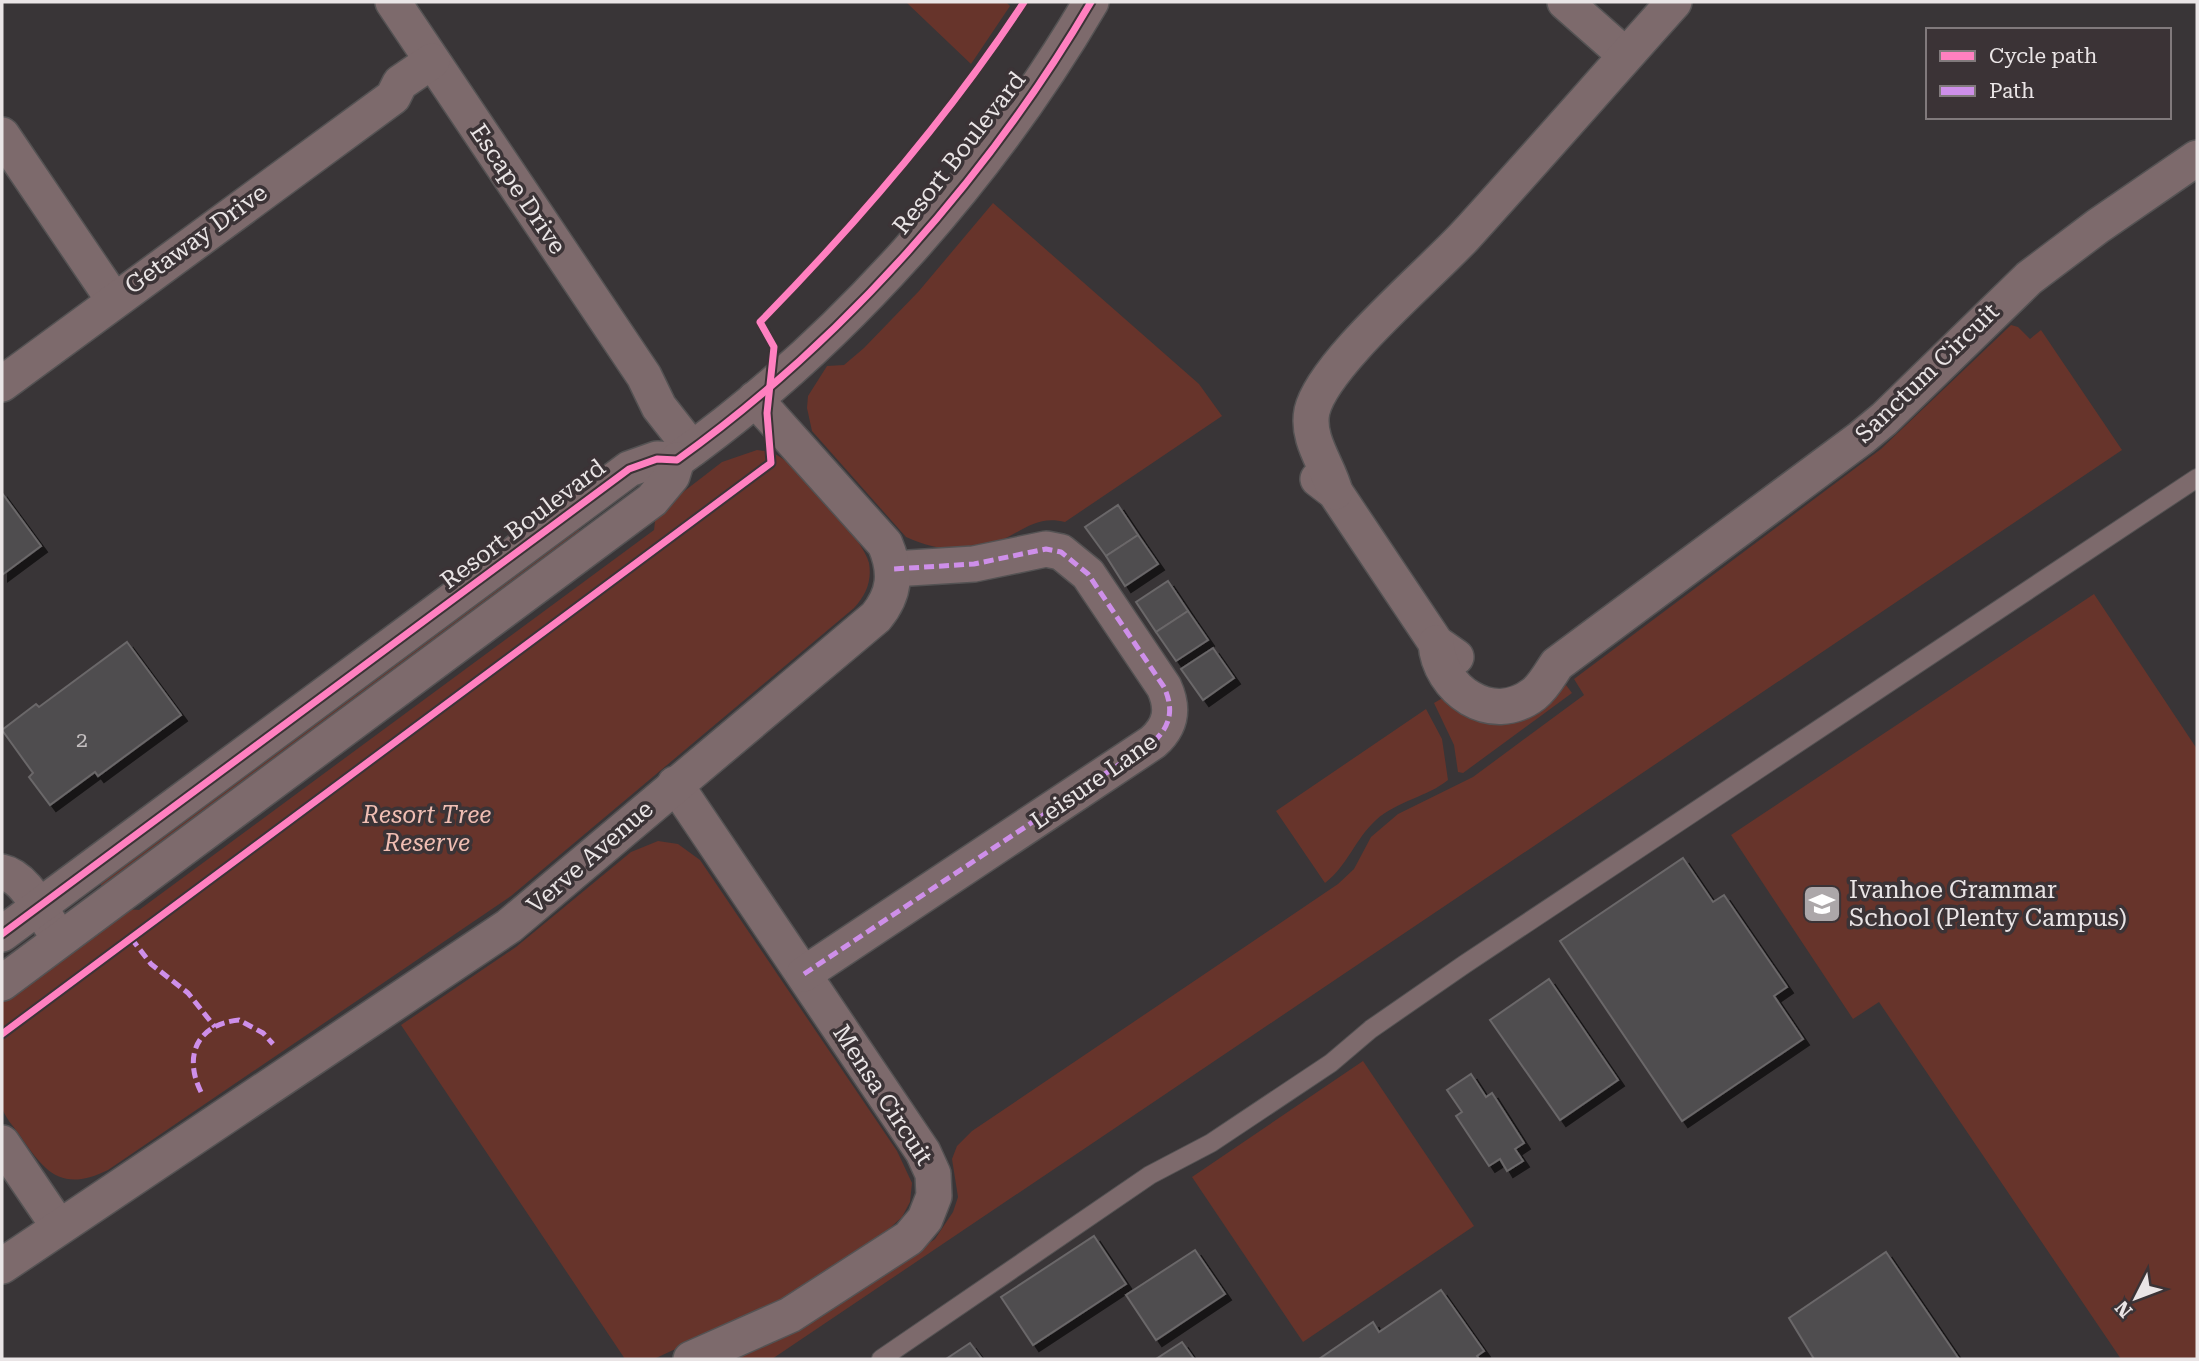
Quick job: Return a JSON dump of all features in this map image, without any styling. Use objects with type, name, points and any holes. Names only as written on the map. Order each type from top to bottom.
[{"type":"street","name":"Escape Drive","points":[[393,2],[644,376],[661,383],[674,396],[692,449]]},
{"type":"street","name":"Resort Boulevard","points":[[2,983],[664,489],[692,449],[755,399],[835,326],[932,222],[1010,122],[1091,2]]},
{"type":"street","points":[[1565,2],[1625,55]]},
{"type":"street","name":"Sanctum Circuit","points":[[1674,2],[1428,276],[1353,346],[1335,352],[1321,362],[1306,380],[1295,403],[1294,437],[1300,452],[1319,481],[1335,492],[1436,643],[1438,661],[1447,678],[1472,701],[1488,706],[1504,706],[1527,698],[1547,680],[1557,664],[1861,438],[1900,404],[2029,278],[2098,226],[2197,158]]},
{"type":"street","name":"Getaway Drive","points":[[2,384],[113,299],[393,97],[400,83],[436,67]]},
{"type":"street","points":[[2,135],[113,299]]},
{"type":"street","points":[[755,399],[874,530],[885,544],[893,569]]},
{"type":"street","name":"Resort Boulevard","points":[[21,920],[584,502],[644,462],[692,449]]},
{"type":"street","points":[[584,502],[607,533]]},
{"type":"street","name":"Leisure Lane","points":[[804,974],[1153,743],[1164,733],[1169,720],[1170,705],[1164,687],[1088,574],[1061,552],[1045,549],[974,564],[893,569]]},
{"type":"street","name":"Verve Avenue","points":[[59,1227],[477,949],[534,905],[876,617],[891,596],[893,569]]},
{"type":"street","name":"Mensa Circuit","points":[[675,784],[923,1152],[933,1174],[934,1196],[919,1230],[839,1286],[790,1315],[691,1359]]},
{"type":"street","points":[[2,872],[12,874],[21,920]]},
{"type":"street","points":[[2,887],[21,920],[53,944]]},
{"type":"street","points":[[2,1143],[59,1227],[2,1266]]},
{"type":"lane","points":[[881,1359],[1150,1175],[1211,1143],[1255,1114],[1453,972],[2197,478]]},
{"type":"green space","points":[[906,2],[1006,2],[1010,6],[971,64]]},
{"type":"green space","points":[[993,203],[1199,384],[1222,416],[1065,522],[1039,522],[977,549],[941,548],[906,537],[812,431],[807,408],[808,396],[827,366],[844,365],[919,291]]},
{"type":"green space","points":[[2011,325],[2018,327],[2030,339],[2041,330],[2122,450],[772,1359],[730,1359],[820,1318],[935,1239],[953,1212],[958,1197],[952,1159],[957,1146],[972,1131],[1338,884],[1354,869],[1371,837],[1398,814],[1473,777],[1584,695],[1574,679],[1881,449]]},
{"type":"green space","name":"Resort Tree Reserve","points":[[757,450],[777,455],[792,466],[832,508],[865,553],[870,570],[869,582],[854,608],[511,896],[108,1170],[79,1179],[67,1179],[48,1170],[3,1110],[2,998],[126,909],[139,910],[654,530],[656,513],[722,462]]},
{"type":"green space","points":[[578,528],[582,534],[102,887],[100,882]]},
{"type":"green space","points":[[2094,594],[2197,749],[2197,1359],[2121,1359],[1879,1002],[1853,1019],[1731,835]]},
{"type":"green space","points":[[1566,685],[1572,693],[1463,773],[1458,772],[1454,745],[1434,703],[1446,696],[1462,712],[1477,720],[1491,723],[1506,721],[1535,707]]},
{"type":"green space","points":[[1426,709],[1442,739],[1448,780],[1393,808],[1376,820],[1362,835],[1340,868],[1325,883],[1276,811]]},
{"type":"green space","points":[[658,841],[678,844],[700,860],[897,1151],[912,1183],[910,1202],[902,1217],[879,1238],[787,1297],[654,1359],[625,1359],[401,1025],[516,947],[631,852]]},
{"type":"green space","points":[[1363,1061],[1474,1226],[1303,1342],[1192,1177]]},
{"type":"building","points":[[2,493],[41,546],[2,575]]},
{"type":"building","points":[[1118,505],[1138,535],[1106,556],[1085,527]]},
{"type":"building","points":[[1138,535],[1158,564],[1125,586],[1106,556]]},
{"type":"building","points":[[1168,581],[1188,611],[1156,632],[1136,602]]},
{"type":"building","points":[[1188,611],[1208,640],[1176,661],[1156,632]]},
{"type":"building","points":[[127,642],[181,715],[98,776],[95,772],[50,805],[29,777],[33,773],[2,730],[36,704],[39,707]]},
{"type":"building","points":[[1213,648],[1234,678],[1203,700],[1181,669]]},
{"type":"building","points":[[1683,858],[1713,902],[1724,895],[1787,987],[1774,996],[1803,1039],[1682,1121],[1560,941]]},
{"type":"building","points":[[1549,979],[1618,1080],[1560,1120],[1490,1020]]},
{"type":"building","points":[[1471,1074],[1486,1097],[1492,1093],[1524,1143],[1515,1149],[1523,1161],[1507,1171],[1500,1159],[1489,1166],[1456,1116],[1462,1112],[1447,1090]]},
{"type":"building","points":[[1094,1236],[1126,1284],[1033,1345],[1001,1297]]},
{"type":"building","points":[[1195,1250],[1225,1294],[1156,1340],[1126,1295]]},
{"type":"building","points":[[1886,1252],[1959,1359],[1814,1359],[1789,1318]]},
{"type":"building","points":[[1441,1290],[1484,1351],[1477,1356],[1479,1359],[1319,1359],[1373,1322],[1379,1332]]},
{"type":"building","points":[[1182,1342],[1194,1359],[1156,1359]]},
{"type":"building","points":[[970,1343],[982,1359],[946,1359]]},
{"type":"marked path","points":[[804,974],[1153,742],[1164,730],[1169,717],[1169,703],[1164,687],[1088,574],[1061,552],[1046,549],[974,564],[893,569]]},
{"type":"marked path","points":[[131,938],[151,964],[188,993],[215,1027]]},
{"type":"marked path","points":[[201,1092],[193,1066],[194,1054],[197,1044],[213,1028],[239,1020],[263,1033],[273,1044]]},
{"type":"cycle path","points":[[2,1034],[771,463],[767,413],[774,347],[760,322],[900,168],[964,87],[1024,2]]},
{"type":"cycle path","points":[[2,934],[629,469],[657,459],[677,460],[738,414],[797,364],[853,310],[958,193],[1051,67],[1091,2]]},
{"type":"place","name":"Ivanhoe Grammar School (Plenty Campus)","points":[[1822,904]]}]
